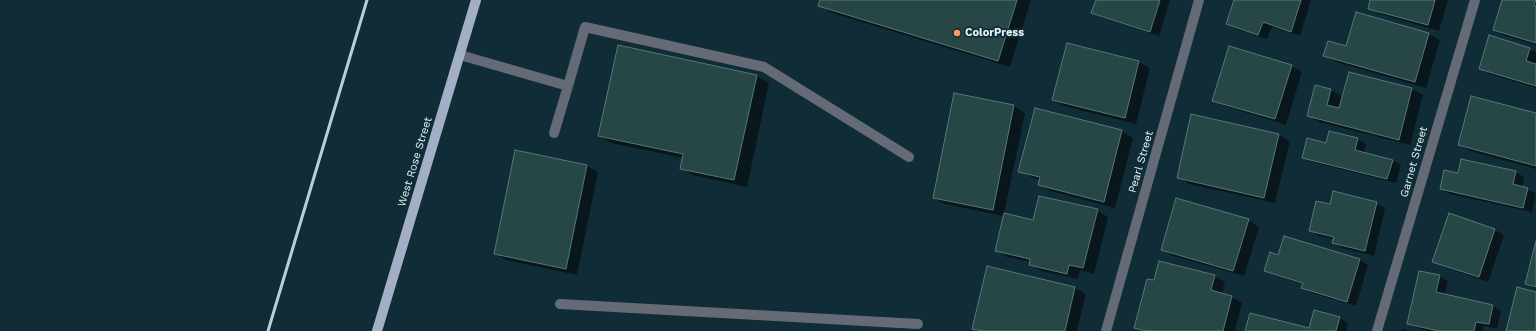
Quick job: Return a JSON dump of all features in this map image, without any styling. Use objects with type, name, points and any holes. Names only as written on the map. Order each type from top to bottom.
[{"type":"main road","name":"West Rose Street","points":[[377,331],[476,0]]},
{"type":"street","name":"Pearl Street","points":[[1106,331],[1199,0]]},
{"type":"street","name":"Garnet Street","points":[[1377,331],[1475,0]]},
{"type":"street","points":[[554,133],[585,27],[764,67],[909,157]]},
{"type":"street","points":[[460,55],[568,86]]},
{"type":"street","points":[[560,304],[918,324]]},
{"type":"building","name":"ColorPress","points":[[820,0],[1017,0],[998,61],[818,6]]},
{"type":"building","points":[[1096,0],[1160,0],[1150,32],[1091,13]]},
{"type":"building","points":[[1234,0],[1301,0],[1291,32],[1263,22],[1258,35],[1226,24]]},
{"type":"building","points":[[1370,0],[1435,0],[1428,25],[1368,9]]},
{"type":"building","points":[[1502,0],[1536,0],[1534,6],[1536,6],[1536,43],[1493,30]]},
{"type":"building","points":[[1356,12],[1429,33],[1415,82],[1323,56],[1328,41],[1346,46]]},
{"type":"building","points":[[1489,35],[1530,48],[1526,61],[1536,64],[1536,86],[1479,69]]},
{"type":"building","points":[[1067,43],[1139,61],[1125,118],[1052,100]]},
{"type":"building","points":[[618,45],[757,75],[734,180],[680,169],[683,154],[598,136]]},
{"type":"building","points":[[1229,46],[1292,65],[1275,119],[1212,101]]},
{"type":"building","points":[[1349,72],[1412,88],[1399,140],[1307,116],[1315,85],[1331,89],[1327,105],[1339,108]]},
{"type":"building","points":[[954,93],[1014,105],[993,210],[933,198]]},
{"type":"building","points":[[1471,96],[1536,113],[1536,166],[1458,145]]},
{"type":"building","points":[[1035,108],[1122,130],[1104,202],[1038,185],[1040,177],[1018,172]]},
{"type":"building","points":[[1191,114],[1279,134],[1264,198],[1177,178]]},
{"type":"building","points":[[1329,131],[1358,138],[1355,150],[1393,160],[1387,179],[1302,158],[1307,138],[1326,143]]},
{"type":"building","points":[[515,150],[587,165],[566,269],[494,254]]},
{"type":"building","points":[[1461,159],[1516,171],[1513,184],[1528,188],[1523,208],[1440,189],[1444,170],[1458,173]]},
{"type":"building","points":[[1333,191],[1377,202],[1365,251],[1332,243],[1334,237],[1309,231],[1316,201],[1330,204]]},
{"type":"building","points":[[1039,196],[1098,209],[1083,268],[1069,265],[1067,274],[1029,265],[1030,259],[995,251],[1004,213],[1033,220]]},
{"type":"building","points":[[1176,198],[1249,219],[1233,271],[1161,250]]},
{"type":"building","points":[[1449,213],[1495,229],[1479,277],[1432,262]]},
{"type":"building","points":[[1284,236],[1360,259],[1347,302],[1301,288],[1303,283],[1264,271],[1270,252],[1278,255]]},
{"type":"building","points":[[1536,241],[1536,287],[1525,284]]},
{"type":"building","points":[[1159,261],[1215,275],[1211,290],[1232,296],[1223,331],[1145,331],[1134,328],[1147,279],[1154,280]]},
{"type":"building","points":[[987,266],[1075,287],[1065,331],[983,331],[972,329]]},
{"type":"building","points":[[1419,271],[1440,275],[1436,292],[1493,305],[1489,324],[1476,322],[1474,331],[1439,331],[1407,324]]},
{"type":"building","points":[[1517,287],[1536,292],[1536,331],[1506,331]]},
{"type":"building","points":[[1314,310],[1340,317],[1336,331],[1245,331],[1250,313],[1309,328]]},
{"type":"railway","points":[[268,331],[367,0]]},
{"type":"place","name":"ColorPress","points":[[957,33]]}]
